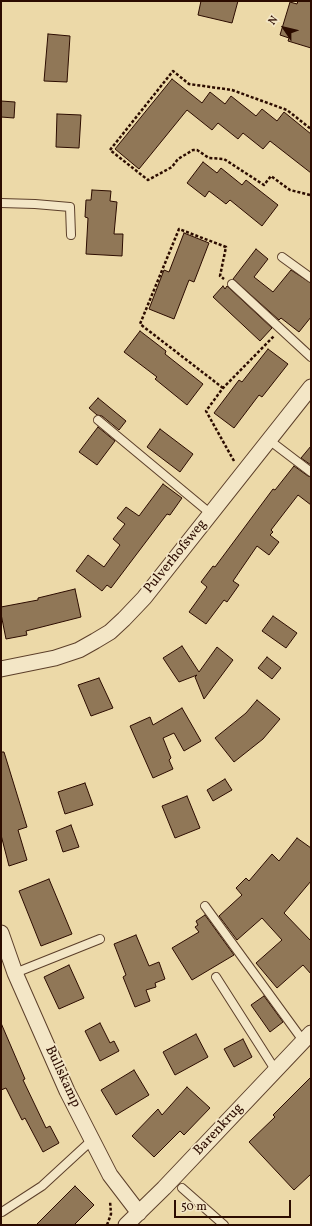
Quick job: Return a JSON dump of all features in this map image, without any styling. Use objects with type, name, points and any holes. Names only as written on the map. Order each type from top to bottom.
[{"type":"street","name":"Pulverhofsweg","points":[[1,669],[55,658],[79,650],[110,632],[144,598],[311,387]]},
{"type":"street","name":"Bullskamp","points":[[1,933],[15,973],[67,1090],[110,1175],[139,1213]]},
{"type":"street","name":"Barenkrug","points":[[126,1225],[164,1188],[307,1037]]},
{"type":"lane","points":[[1,203],[35,204],[70,208],[71,235]]},
{"type":"lane","points":[[282,257],[311,278]]},
{"type":"lane","points":[[232,284],[311,357]]},
{"type":"lane","points":[[98,420],[211,514]]},
{"type":"lane","points":[[269,440],[311,472]]},
{"type":"lane","points":[[205,906],[307,1037]]},
{"type":"lane","points":[[15,973],[100,939]]},
{"type":"lane","points":[[216,977],[276,1071]]},
{"type":"lane","points":[[2,1212],[42,1186],[92,1140]]},
{"type":"lane","points":[[182,1188],[224,1225]]},
{"type":"path","points":[[310,195],[290,190],[271,176],[264,184],[224,159],[209,158],[197,150],[194,150],[178,159],[172,167],[148,180],[110,150],[172,71],[189,84],[232,90],[287,110],[311,129]]},
{"type":"path","points":[[223,388],[140,324],[179,229],[226,247],[220,276],[232,284]]},
{"type":"path","points":[[235,462],[206,411],[223,388],[281,328]]},
{"type":"path","points":[[107,1225],[111,1214],[108,1197]]},
{"type":"building","points":[[201,1],[238,1],[232,23],[198,15]]},
{"type":"building","points":[[298,1],[311,1],[311,48],[288,41],[289,38],[280,35],[290,2],[297,4]]},
{"type":"building","points":[[48,34],[70,36],[67,82],[44,81]]},
{"type":"building","points":[[172,79],[202,103],[210,92],[225,104],[231,96],[256,116],[262,109],[277,121],[284,112],[311,134],[311,173],[270,141],[263,149],[243,133],[238,139],[218,123],[212,130],[187,110],[139,169],[115,149]]},
{"type":"building","points":[[1,101],[15,102],[14,118],[1,117]]},
{"type":"building","points":[[57,114],[81,115],[79,148],[56,147]]},
{"type":"building","points":[[203,162],[217,173],[221,168],[242,185],[246,180],[278,205],[262,226],[230,200],[226,204],[209,191],[205,197],[187,183]]},
{"type":"building","points":[[92,190],[111,191],[110,201],[117,202],[114,234],[123,234],[122,256],[86,254],[88,218],[85,217],[86,200],[91,200]]},
{"type":"building","points":[[184,233],[209,243],[194,282],[189,280],[174,319],[149,309],[164,270],[169,272]]},
{"type":"building","points":[[256,249],[268,259],[254,277],[273,292],[291,270],[311,283],[311,317],[299,332],[281,318],[279,320],[233,279]]},
{"type":"building","points":[[223,286],[225,289],[227,286],[272,328],[260,341],[213,297]]},
{"type":"building","points":[[140,331],[166,351],[165,354],[203,384],[187,405],[155,379],[157,377],[124,352]]},
{"type":"building","points":[[268,349],[288,364],[262,397],[259,395],[234,428],[214,413],[239,380],[242,382]]},
{"type":"building","points":[[98,398],[126,421],[119,430],[102,416],[97,415],[89,408]]},
{"type":"building","points":[[98,427],[115,441],[97,465],[79,452]]},
{"type":"building","points":[[160,429],[193,454],[180,472],[147,447]]},
{"type":"building","points":[[311,446],[311,465],[301,458]]},
{"type":"building","points":[[294,466],[311,477],[311,505],[298,495],[271,530],[273,532],[270,535],[279,542],[269,555],[257,546],[233,581],[239,585],[227,602],[224,600],[206,624],[189,612],[207,587],[201,582],[213,566],[215,567],[273,489],[275,490]]},
{"type":"building","points":[[163,484],[182,498],[170,515],[167,514],[111,588],[107,585],[102,591],[76,571],[88,555],[104,567],[120,545],[113,539],[125,524],[117,518],[126,507],[139,516]]},
{"type":"building","points":[[75,589],[81,617],[26,631],[27,635],[6,639],[1,607],[38,600],[38,598]]},
{"type":"building","points":[[273,616],[297,633],[286,648],[262,631]]},
{"type":"building","points":[[182,646],[199,672],[217,647],[233,660],[204,699],[195,677],[197,675],[179,682],[163,658]]},
{"type":"building","points":[[267,657],[281,668],[272,679],[258,668]]},
{"type":"building","points":[[99,678],[113,708],[91,716],[78,685]]},
{"type":"building","points":[[257,700],[280,719],[263,739],[234,762],[215,738],[246,713]]},
{"type":"building","points":[[182,708],[201,741],[184,751],[174,733],[163,738],[171,758],[169,760],[173,769],[153,778],[130,726],[150,717],[153,725]]},
{"type":"building","points":[[1,752],[4,752],[27,827],[18,830],[27,860],[9,866],[1,835]]},
{"type":"building","points":[[225,779],[232,790],[213,801],[207,790]]},
{"type":"building","points":[[85,783],[93,805],[65,814],[58,792]]},
{"type":"building","points":[[187,796],[200,828],[175,838],[162,806]]},
{"type":"building","points":[[71,825],[79,847],[63,852],[56,831]]},
{"type":"building","points":[[297,838],[311,848],[311,881],[284,913],[311,941],[311,974],[303,965],[277,988],[256,963],[282,940],[262,918],[237,940],[219,916],[242,895],[236,888],[246,878],[249,881],[272,854],[279,861]]},
{"type":"building","points":[[49,879],[72,934],[41,946],[19,891]]},
{"type":"building","points":[[205,915],[234,955],[192,980],[172,948],[199,932],[195,927],[198,925],[196,921]]},
{"type":"building","points":[[136,935],[149,966],[159,962],[165,979],[155,983],[156,987],[146,990],[150,1001],[135,1007],[123,977],[126,975],[114,944]]},
{"type":"building","points":[[69,965],[84,998],[59,1009],[44,977]]},
{"type":"building","points":[[264,996],[283,1022],[270,1032],[251,1005]]},
{"type":"building","points":[[1,1023],[25,1079],[23,1080],[46,1128],[50,1126],[59,1143],[43,1152],[25,1118],[22,1120],[6,1088],[1,1090]]},
{"type":"building","points":[[100,1023],[110,1043],[114,1041],[119,1051],[100,1061],[85,1031]]},
{"type":"building","points":[[196,1034],[208,1057],[175,1075],[163,1052]]},
{"type":"building","points":[[243,1039],[252,1057],[234,1067],[224,1049]]},
{"type":"building","points":[[134,1070],[149,1095],[116,1115],[101,1090]]},
{"type":"building","points":[[311,1077],[311,1174],[294,1190],[249,1142],[275,1117],[273,1115]]},
{"type":"building","points":[[187,1087],[210,1108],[184,1135],[180,1131],[154,1157],[132,1136],[158,1109],[162,1115]]},
{"type":"building","points":[[75,1186],[94,1205],[74,1225],[36,1225]]}]
